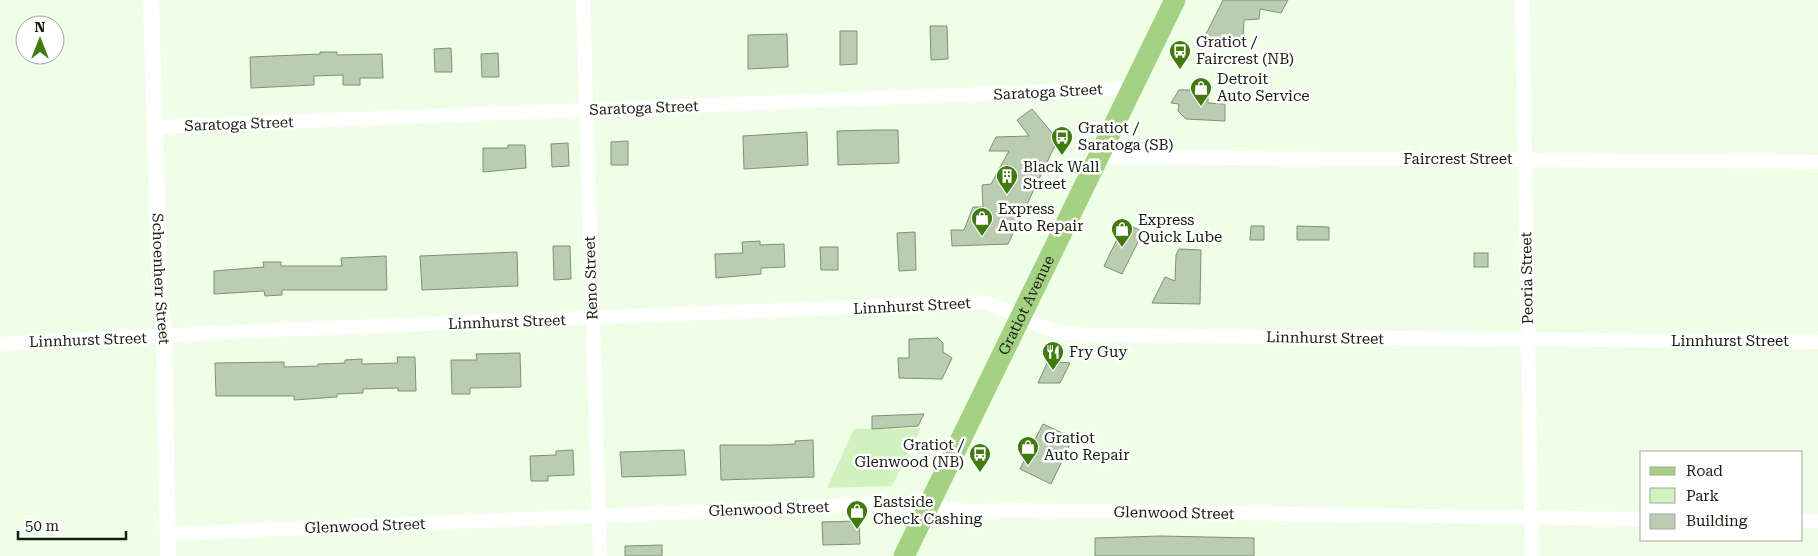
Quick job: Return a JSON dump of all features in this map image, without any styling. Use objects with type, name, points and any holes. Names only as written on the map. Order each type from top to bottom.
[{"type":"main road","name":"Gratiot Avenue","points":[[904,556],[1175,0]]},
{"type":"street","name":"Schoenherr Street","points":[[151,0],[160,298],[164,337],[168,556]]},
{"type":"street","name":"Reno Street","points":[[583,0],[600,556]]},
{"type":"street","name":"Peoria Street","points":[[1522,0],[1532,556]]},
{"type":"street","name":"Saratoga Street","points":[[155,127],[1132,88]]},
{"type":"street","name":"Faircrest Street","points":[[1099,157],[1818,162]]},
{"type":"street","name":"Linnhurst Street","points":[[0,344],[275,330],[985,302],[1058,333],[1092,335],[1818,342]]},
{"type":"street","name":"Glenwood Street","points":[[167,534],[884,504],[927,509],[972,511],[1640,519]]},
{"type":"street","points":[[1803,521],[1818,521]]},
{"type":"green space","points":[[921,428],[892,486],[827,488],[854,429]]},
{"type":"building","points":[[1223,0],[1288,0],[1281,13],[1260,9],[1259,19],[1244,20],[1243,38],[1204,38]]},
{"type":"building","points":[[930,26],[947,26],[948,59],[931,60]]},
{"type":"building","points":[[840,31],[857,31],[857,64],[840,65]]},
{"type":"building","points":[[787,34],[788,67],[748,69],[748,35]]},
{"type":"building","points":[[451,48],[452,72],[435,72],[434,49]]},
{"type":"building","points":[[320,52],[337,52],[337,55],[382,54],[383,78],[360,78],[360,85],[343,85],[343,75],[314,76],[314,85],[251,88],[250,57],[320,54]]},
{"type":"building","points":[[498,53],[499,77],[482,77],[481,54]]},
{"type":"building","points":[[1179,90],[1208,90],[1208,103],[1225,104],[1225,121],[1186,119],[1178,111],[1179,104],[1171,103]]},
{"type":"building","points":[[1032,109],[1054,135],[1060,135],[1008,244],[952,246],[951,230],[964,230],[973,207],[983,207],[982,185],[991,184],[1009,151],[989,151],[996,137],[1029,136],[1017,120]]},
{"type":"building","points":[[898,130],[899,163],[838,165],[837,131]]},
{"type":"building","points":[[807,132],[808,165],[744,169],[743,136]]},
{"type":"building","points":[[628,141],[628,165],[611,165],[611,142]]},
{"type":"building","points":[[568,143],[569,166],[552,167],[551,144]]},
{"type":"building","points":[[508,145],[525,145],[526,168],[483,172],[483,148],[508,148]]},
{"type":"building","points":[[1125,223],[1143,232],[1122,274],[1104,266]]},
{"type":"building","points":[[1251,226],[1264,226],[1264,240],[1250,240]]},
{"type":"building","points":[[1297,226],[1329,227],[1329,240],[1297,240]]},
{"type":"building","points":[[915,232],[916,270],[899,271],[897,233]]},
{"type":"building","points":[[760,241],[760,245],[784,244],[785,267],[761,268],[761,274],[716,278],[715,254],[743,253],[742,242]]},
{"type":"building","points":[[553,246],[570,246],[571,279],[554,280]]},
{"type":"building","points":[[820,247],[838,247],[838,270],[821,270]]},
{"type":"building","points":[[1179,249],[1201,250],[1200,304],[1152,303],[1165,277],[1175,281],[1176,255]]},
{"type":"building","points":[[517,252],[518,286],[422,290],[420,256]]},
{"type":"building","points":[[1474,253],[1488,253],[1488,267],[1474,267]]},
{"type":"building","points":[[386,256],[387,290],[282,290],[282,295],[265,296],[264,291],[214,294],[214,271],[264,267],[263,262],[281,262],[281,266],[342,266],[341,258]]},
{"type":"building","points":[[938,338],[943,343],[943,352],[952,358],[942,379],[899,378],[898,358],[909,358],[909,339]]},
{"type":"building","points":[[520,353],[521,387],[470,388],[470,394],[452,394],[451,360],[477,360],[476,354]]},
{"type":"building","points":[[397,357],[415,357],[416,391],[398,391],[398,388],[363,389],[363,393],[337,394],[337,397],[294,400],[294,396],[216,396],[215,363],[284,362],[284,367],[318,366],[318,364],[345,363],[345,360],[362,359],[362,364],[398,363]]},
{"type":"building","points":[[1048,361],[1070,363],[1060,383],[1038,383]]},
{"type":"building","points":[[924,414],[918,426],[872,429],[872,416]]},
{"type":"building","points":[[1043,424],[1073,438],[1051,484],[1020,469]]},
{"type":"building","points":[[813,440],[814,477],[721,480],[720,445],[795,444],[795,441]]},
{"type":"building","points":[[573,450],[574,475],[548,476],[548,481],[531,481],[530,456],[556,455],[556,451]]},
{"type":"building","points":[[684,450],[686,475],[622,477],[620,452]]},
{"type":"building","points":[[859,521],[860,544],[823,545],[822,522]]},
{"type":"building","points":[[1160,536],[1254,538],[1254,556],[1095,556],[1095,538]]},
{"type":"building","points":[[662,545],[662,556],[625,556],[625,546]]},
{"type":"place","name":"Gratiot / Faircrest (NB)","points":[[1180,70]]},
{"type":"place","name":"Detroit Auto Service","points":[[1201,107]]},
{"type":"place","name":"Gratiot / Saratoga (SB)","points":[[1062,156]]},
{"type":"place","name":"Black Wall Street","points":[[1007,195]]},
{"type":"place","name":"Express Auto Repair","points":[[982,237]]},
{"type":"place","name":"Express Quick Lube","points":[[1122,248]]},
{"type":"place","name":"Fry Guy","points":[[1053,371]]},
{"type":"place","name":"Gratiot Auto Repair","points":[[1028,466]]},
{"type":"place","name":"Gratiot / Glenwood (NB)","points":[[980,473]]},
{"type":"place","name":"Eastside Check Cashing","points":[[857,530]]}]
